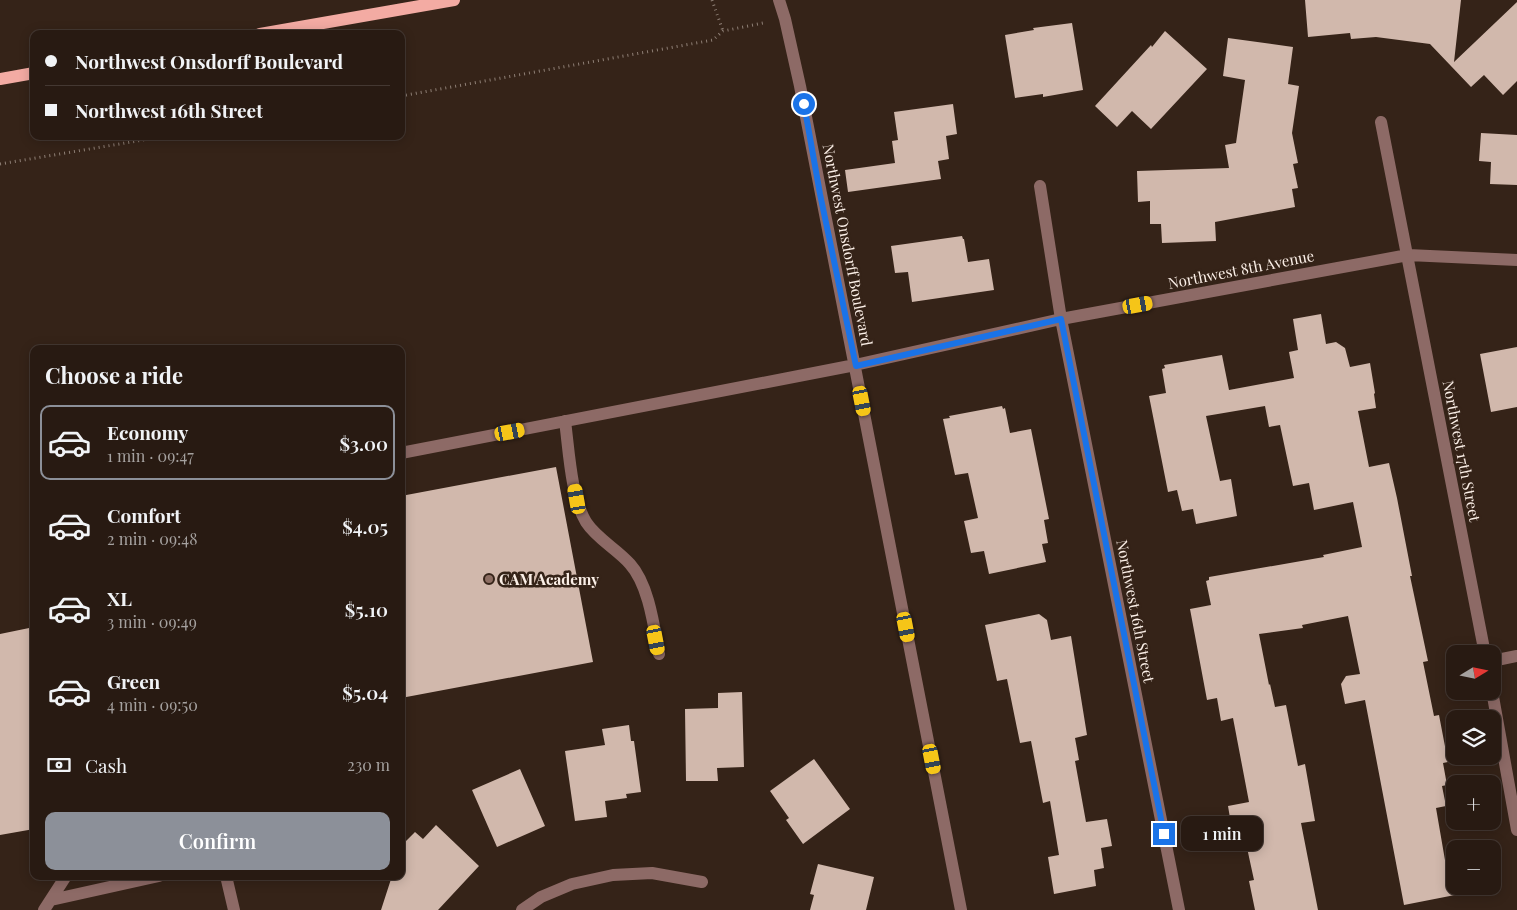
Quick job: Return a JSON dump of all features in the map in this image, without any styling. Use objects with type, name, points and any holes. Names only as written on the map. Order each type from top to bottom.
[{"type":"main road","points":[[283,30],[454,0]]},
{"type":"main road","points":[[0,79],[30,74]]},
{"type":"street","name":"Northwest Onsdorff Boulevard","points":[[779,0],[800,86],[961,910]]},
{"type":"street","name":"Northwest 17th Street","points":[[1381,122],[1483,645]]},
{"type":"street","name":"Northwest 16th Street","points":[[1040,186],[1061,319],[1179,910]]},
{"type":"street","name":"Northwest 8th Avenue","points":[[405,452],[856,366],[1061,319],[1408,255],[1517,260]]},
{"type":"street","points":[[565,421],[577,499],[587,522],[608,545],[631,565],[644,588],[659,654]]},
{"type":"street","points":[[1501,659],[1517,656]]},
{"type":"street","points":[[1494,700],[1517,830]]},
{"type":"street","points":[[522,910],[541,896],[564,887],[613,875],[652,873],[702,882]]},
{"type":"street","points":[[48,905],[64,880]]},
{"type":"street","points":[[48,905],[145,880]]},
{"type":"street","points":[[227,880],[234,910]]},
{"type":"path","points":[[712,0],[723,31]]},
{"type":"path","points":[[405,95],[713,40],[723,31],[785,19]]},
{"type":"path","points":[[0,164],[143,140]]},
{"type":"building","points":[[1305,0],[1461,0],[1454,62],[1517,2],[1517,81],[1503,95],[1484,75],[1471,87],[1430,44],[1376,37],[1351,39],[1350,33],[1308,37]]},
{"type":"building","points":[[1072,23],[1083,90],[1043,97],[1043,94],[1015,98],[1005,35],[1034,30],[1033,28]]},
{"type":"building","points":[[1165,31],[1207,69],[1151,129],[1132,111],[1117,127],[1095,106]]},
{"type":"building","points":[[1228,38],[1293,47],[1288,84],[1299,86],[1292,133],[1298,163],[1293,164],[1298,188],[1292,189],[1295,207],[1215,222],[1216,241],[1162,243],[1161,224],[1150,224],[1150,201],[1138,202],[1137,171],[1229,168],[1225,145],[1236,143],[1245,80],[1223,76]]},
{"type":"building","points":[[953,104],[957,134],[946,136],[949,159],[938,161],[941,179],[848,192],[845,170],[895,163],[892,141],[898,140],[894,112]]},
{"type":"building","points":[[1481,133],[1517,135],[1517,185],[1490,184],[1491,162],[1479,161]]},
{"type":"building","points":[[962,236],[968,262],[989,259],[994,290],[912,302],[908,272],[895,273],[891,246]]},
{"type":"building","points":[[1321,314],[1326,344],[1336,342],[1345,348],[1350,367],[1370,363],[1376,408],[1358,411],[1369,467],[1389,463],[1397,498],[1412,576],[1410,576],[1428,661],[1423,662],[1434,716],[1439,715],[1446,752],[1446,762],[1443,763],[1446,785],[1442,786],[1446,806],[1436,808],[1446,866],[1446,895],[1455,895],[1404,905],[1365,700],[1345,704],[1341,684],[1346,676],[1360,674],[1348,616],[1302,625],[1303,628],[1259,634],[1275,707],[1286,705],[1298,766],[1305,764],[1315,821],[1301,823],[1318,910],[1255,910],[1249,881],[1254,880],[1244,834],[1233,836],[1228,806],[1249,802],[1233,718],[1221,721],[1217,698],[1207,700],[1190,609],[1211,605],[1206,581],[1209,580],[1209,577],[1324,557],[1323,555],[1362,547],[1353,502],[1314,510],[1309,483],[1293,486],[1280,425],[1269,427],[1265,406],[1206,416],[1220,481],[1231,479],[1237,516],[1196,524],[1193,509],[1182,511],[1177,490],[1168,492],[1149,396],[1166,393],[1162,369],[1165,368],[1164,365],[1222,355],[1229,390],[1294,378],[1289,352],[1298,350],[1293,319]]},
{"type":"building","points":[[1517,347],[1517,407],[1491,412],[1480,354]]},
{"type":"building","points":[[1002,406],[1003,409],[1005,408],[1010,433],[1031,429],[1049,519],[1044,520],[1048,543],[1042,544],[1046,562],[989,574],[984,551],[971,553],[964,521],[978,518],[968,473],[955,475],[943,419],[950,418],[949,416]]},
{"type":"building","name":"CAM Academy","points":[[556,467],[593,662],[405,697],[405,495]]},
{"type":"building","points":[[1039,614],[1047,620],[1051,640],[1071,636],[1087,735],[1075,738],[1079,760],[1075,761],[1086,822],[1107,819],[1112,846],[1101,848],[1104,868],[1094,870],[1096,886],[1054,894],[1048,857],[1059,855],[1050,801],[1043,803],[1031,741],[1020,743],[1007,679],[997,681],[985,625]]},
{"type":"building","points":[[30,628],[30,830],[0,835],[0,634]]},
{"type":"building","points":[[742,692],[744,767],[717,768],[718,781],[686,781],[685,709],[718,708],[718,693]]},
{"type":"building","points":[[629,725],[631,741],[634,741],[641,792],[626,794],[627,798],[605,801],[607,817],[575,821],[565,751],[605,745],[602,729]]},
{"type":"building","points":[[814,759],[850,809],[803,844],[786,820],[789,818],[770,791]]},
{"type":"building","points":[[520,769],[545,826],[497,847],[472,790]]},
{"type":"building","points":[[436,825],[479,866],[438,910],[381,910],[391,880],[405,880],[405,842],[415,832],[423,839]]},
{"type":"building","points":[[818,864],[874,877],[866,910],[810,910],[814,895],[810,894]]},
{"type":"place","name":"CAM Academy","points":[[489,579]]},
{"type":"route","points":[[804,104],[820,194],[856,366],[1061,319],[1164,834]]}]
